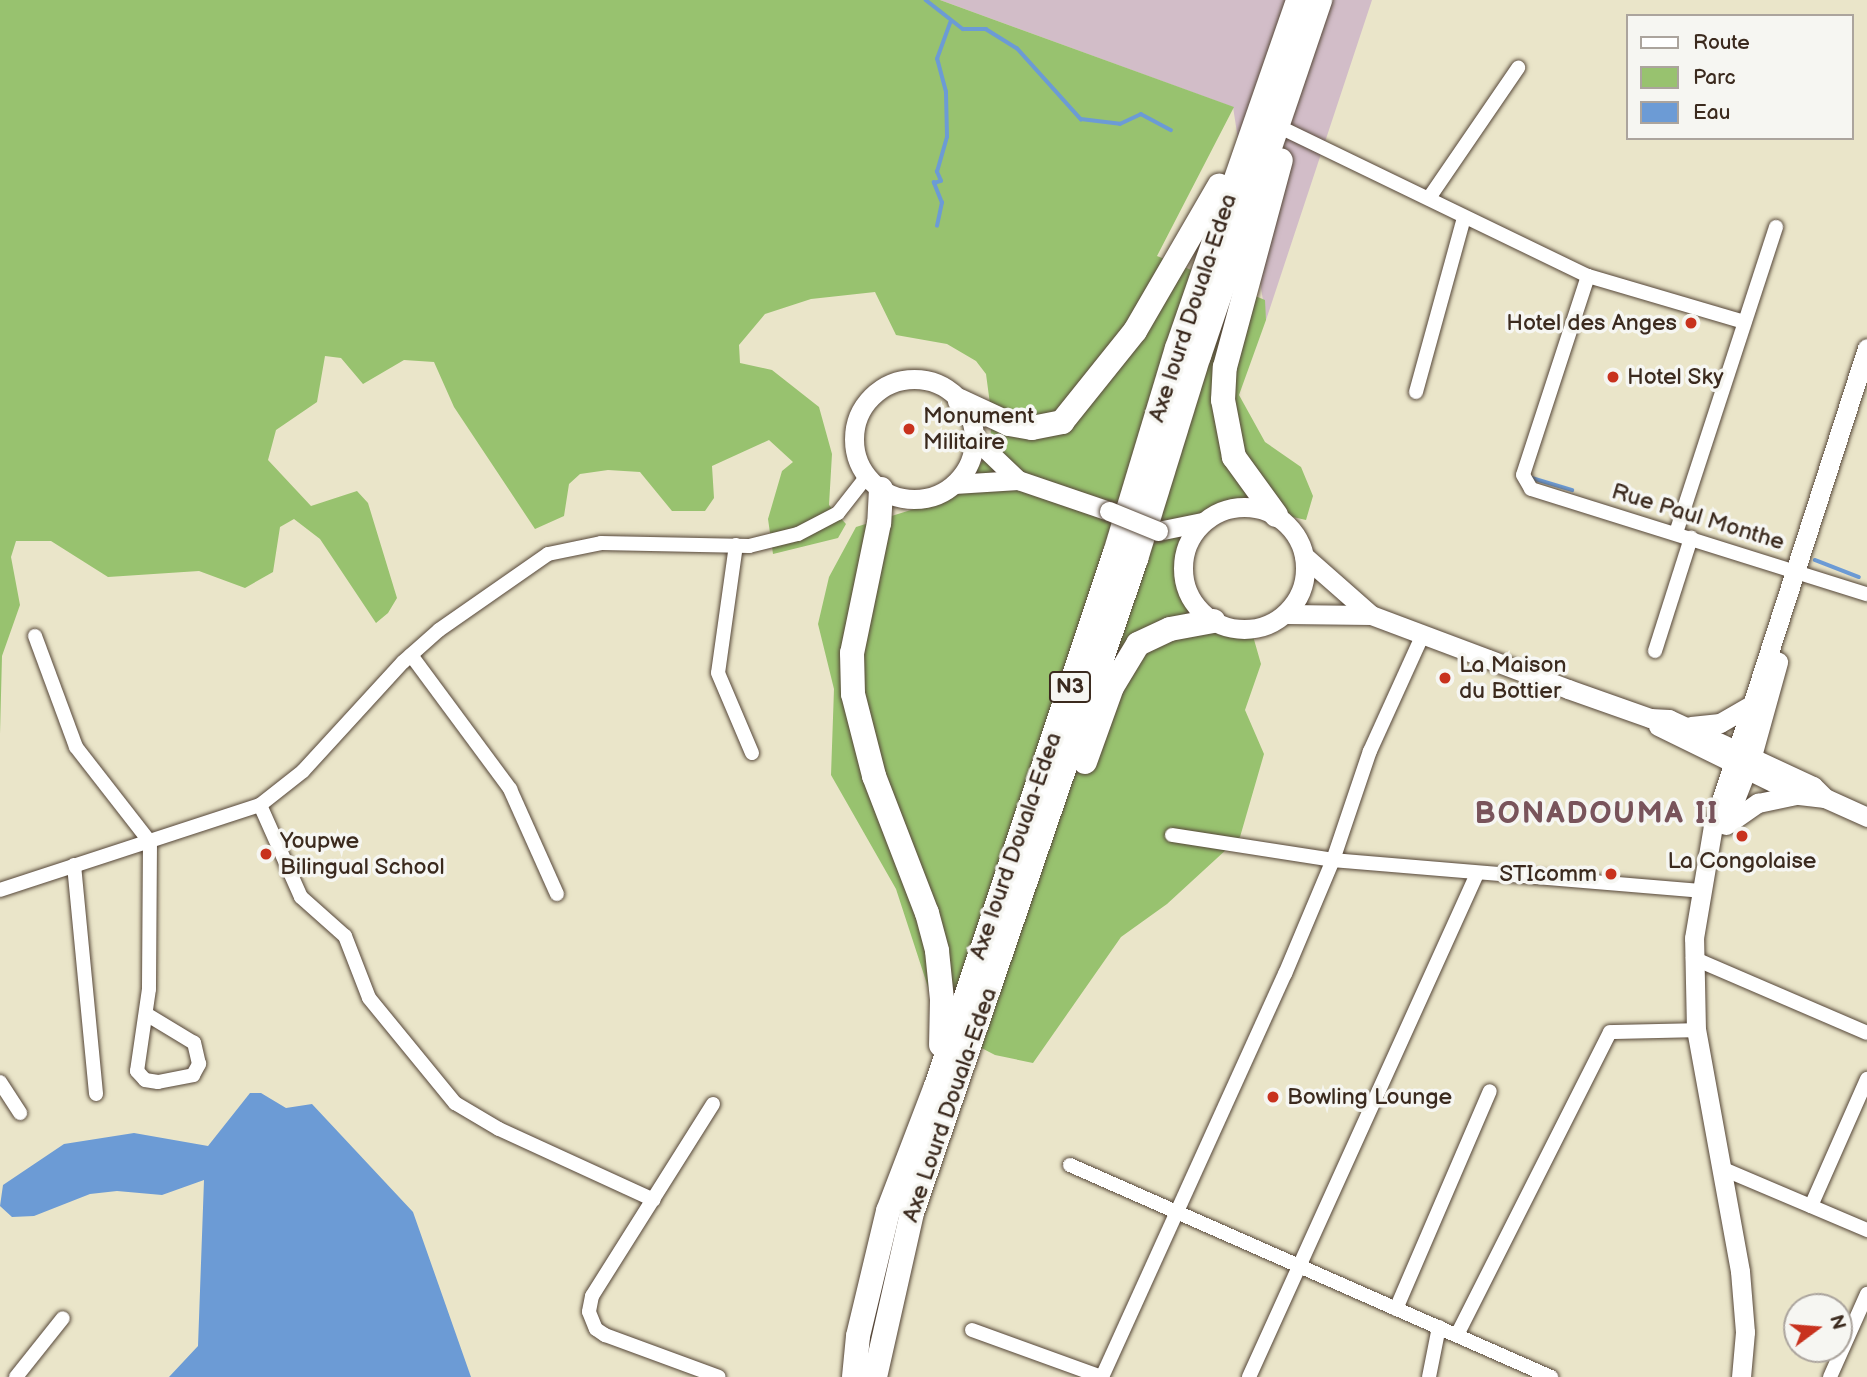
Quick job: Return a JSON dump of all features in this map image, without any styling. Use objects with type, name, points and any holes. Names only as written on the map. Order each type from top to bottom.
[{"type":"highway","name":"Axe lourd Douala-Edea","points":[[854,1377],[858,1336],[888,1211],[936,1086],[1115,553],[1177,348],[1283,76],[1298,0]]},
{"type":"highway","name":"Axe Lourd Douala-Edea","points":[[875,1377],[912,1213],[1002,956],[1283,76],[1320,0]]},
{"type":"highway","points":[[1276,515],[1234,457],[1223,400],[1225,367],[1288,131],[1283,76]]},
{"type":"highway","points":[[960,401],[1009,424],[1032,428],[1062,422],[1081,403],[1135,331],[1206,215],[1283,76]]},
{"type":"highway","points":[[874,482],[879,523],[852,653],[853,694],[874,776],[927,913],[937,951],[943,1030],[936,1086]]},
{"type":"highway","points":[[1002,956],[1058,836],[1112,687],[1127,658],[1148,637],[1213,621]]},
{"type":"main road","points":[[1726,825],[1742,760],[1804,552],[1864,369],[1867,348]]},
{"type":"main road","points":[[1018,480],[974,438],[960,401],[936,383],[906,379],[886,385],[870,398],[858,416],[854,436],[857,457],[874,482],[903,498],[926,498],[954,484],[1018,480],[1158,531],[1183,565]]},
{"type":"main road","points":[[954,484],[969,463],[974,438]]},
{"type":"main road","points":[[1158,531],[1202,522],[1231,508],[1249,507],[1276,515],[1291,529],[1304,556],[1371,615]]},
{"type":"main road","points":[[1202,522],[1192,537],[1183,565],[1186,588],[1197,607],[1213,621],[1251,629],[1286,614],[1371,615],[1650,718],[1683,726],[1799,795]]},
{"type":"main road","points":[[1286,614],[1298,597],[1304,556]]},
{"type":"main road","points":[[1741,1377],[1743,1301],[1696,1030],[1693,958],[1700,891],[1712,845],[1742,760],[1751,705],[1798,572]]},
{"type":"main road","points":[[1683,726],[1720,723],[1751,705]]},
{"type":"main road","points":[[1650,718],[1663,731],[1813,786],[1825,798]]},
{"type":"main road","points":[[1712,845],[1726,825],[1758,803],[1799,795],[1825,798],[1867,817]]},
{"type":"street","points":[[1429,198],[1518,68]]},
{"type":"street","points":[[1288,131],[1588,276],[1744,323]]},
{"type":"street","points":[[1416,392],[1464,218]]},
{"type":"street","points":[[1676,533],[1776,227]]},
{"type":"street","name":"Rue Paul Monthe","points":[[1588,276],[1523,475],[1531,489],[1539,494],[1676,533],[1867,594]]},
{"type":"street","points":[[0,890],[260,805],[303,771],[411,655],[507,578],[548,554],[601,543],[736,545],[817,527],[874,482]]},
{"type":"street","points":[[1656,650],[1691,538]]},
{"type":"street","points":[[736,545],[718,673],[752,753]]},
{"type":"street","points":[[972,1330],[1102,1377],[1174,1210],[1285,974],[1333,860],[1370,751],[1423,634]]},
{"type":"street","points":[[35,636],[76,747],[150,842],[146,1014],[135,1062],[141,1077],[158,1082],[193,1075],[199,1064],[194,1043],[146,1014]]},
{"type":"street","points":[[411,655],[510,789],[557,894]]},
{"type":"street","points":[[260,805],[301,897],[345,936],[369,998],[455,1103],[499,1129],[654,1200]]},
{"type":"street","points":[[1172,835],[1333,860],[1700,891]]},
{"type":"street","points":[[74,864],[96,1094]]},
{"type":"street","points":[[1249,1377],[1477,874]]},
{"type":"street","points":[[1693,958],[1867,1032]]},
{"type":"street","points":[[1457,1335],[1610,1032],[1696,1030]]},
{"type":"street","points":[[1811,1206],[1867,1079]]},
{"type":"street","points":[[0,1082],[20,1113]]},
{"type":"street","points":[[1396,1308],[1490,1091]]},
{"type":"street","points":[[713,1104],[592,1296],[591,1320],[605,1335],[719,1377]]},
{"type":"street","points":[[1070,1165],[1551,1377]]},
{"type":"street","points":[[1721,1168],[1867,1230]]},
{"type":"street","points":[[1830,1377],[1867,1294]]},
{"type":"street","points":[[16,1377],[63,1318]]},
{"type":"street","points":[[1429,1377],[1439,1327]]},
{"type":"shaded area","points":[[940,0],[1372,0],[1266,320],[1233,107]]},
{"type":"green space","points":[[0,0],[940,0],[1234,107],[1157,256],[1265,300],[1266,320],[1239,395],[1265,442],[1301,467],[1313,496],[1306,520],[1249,507],[1215,514],[1202,522],[1185,551],[1186,588],[1197,607],[1224,626],[1251,629],[1261,664],[1245,710],[1264,754],[1240,837],[1167,904],[1121,937],[1033,1063],[995,1055],[941,1027],[896,889],[831,775],[834,689],[818,624],[829,577],[856,527],[927,505],[968,480],[989,453],[992,419],[986,374],[976,361],[947,344],[896,335],[875,292],[811,299],[765,314],[739,345],[740,363],[772,370],[819,407],[832,454],[829,505],[846,524],[838,538],[773,554],[768,519],[782,471],[793,462],[769,440],[712,466],[714,498],[705,511],[672,511],[640,472],[608,470],[580,474],[569,484],[564,516],[535,529],[454,407],[434,362],[404,360],[363,384],[341,358],[325,356],[317,402],[276,430],[268,460],[311,506],[357,491],[368,503],[397,598],[388,613],[376,623],[320,539],[294,519],[280,527],[273,572],[245,588],[199,571],[108,577],[51,541],[16,541],[11,557],[20,605],[2,656],[0,734]]},
{"type":"water","points":[[250,1093],[261,1093],[286,1108],[312,1104],[413,1212],[471,1377],[169,1377],[198,1346],[204,1180],[162,1195],[117,1191],[90,1194],[34,1216],[12,1217],[0,1206],[3,1185],[64,1144],[134,1133],[208,1146]]},
{"type":"waterway","points":[[926,0],[963,29],[986,29],[1017,48],[1081,119],[1120,124],[1141,114],[1171,130]]},
{"type":"waterway","points":[[937,226],[942,203],[934,183],[941,181],[937,172],[947,137],[946,92],[937,59],[950,23]]},
{"type":"waterway","points":[[1532,478],[1572,490]]},
{"type":"waterway","points":[[1815,560],[1859,577]]},
{"type":"place","name":"Hotel des Anges","points":[[1691,323]]},
{"type":"place","name":"Hotel Sky","points":[[1613,377]]},
{"type":"place","name":"Monument Militaire","points":[[909,429]]},
{"type":"place","name":"La Maison du Bottier","points":[[1445,678]]},
{"type":"place","name":"La Congolaise","points":[[1742,836]]},
{"type":"place","name":"Youpwe Bilingual School","points":[[266,854]]},
{"type":"place","name":"STIcomm","points":[[1611,874]]},
{"type":"place","name":"Bowling Lounge","points":[[1273,1097]]},
{"type":"district","name":"BONADOUMA II","points":[[1597,814]]}]
